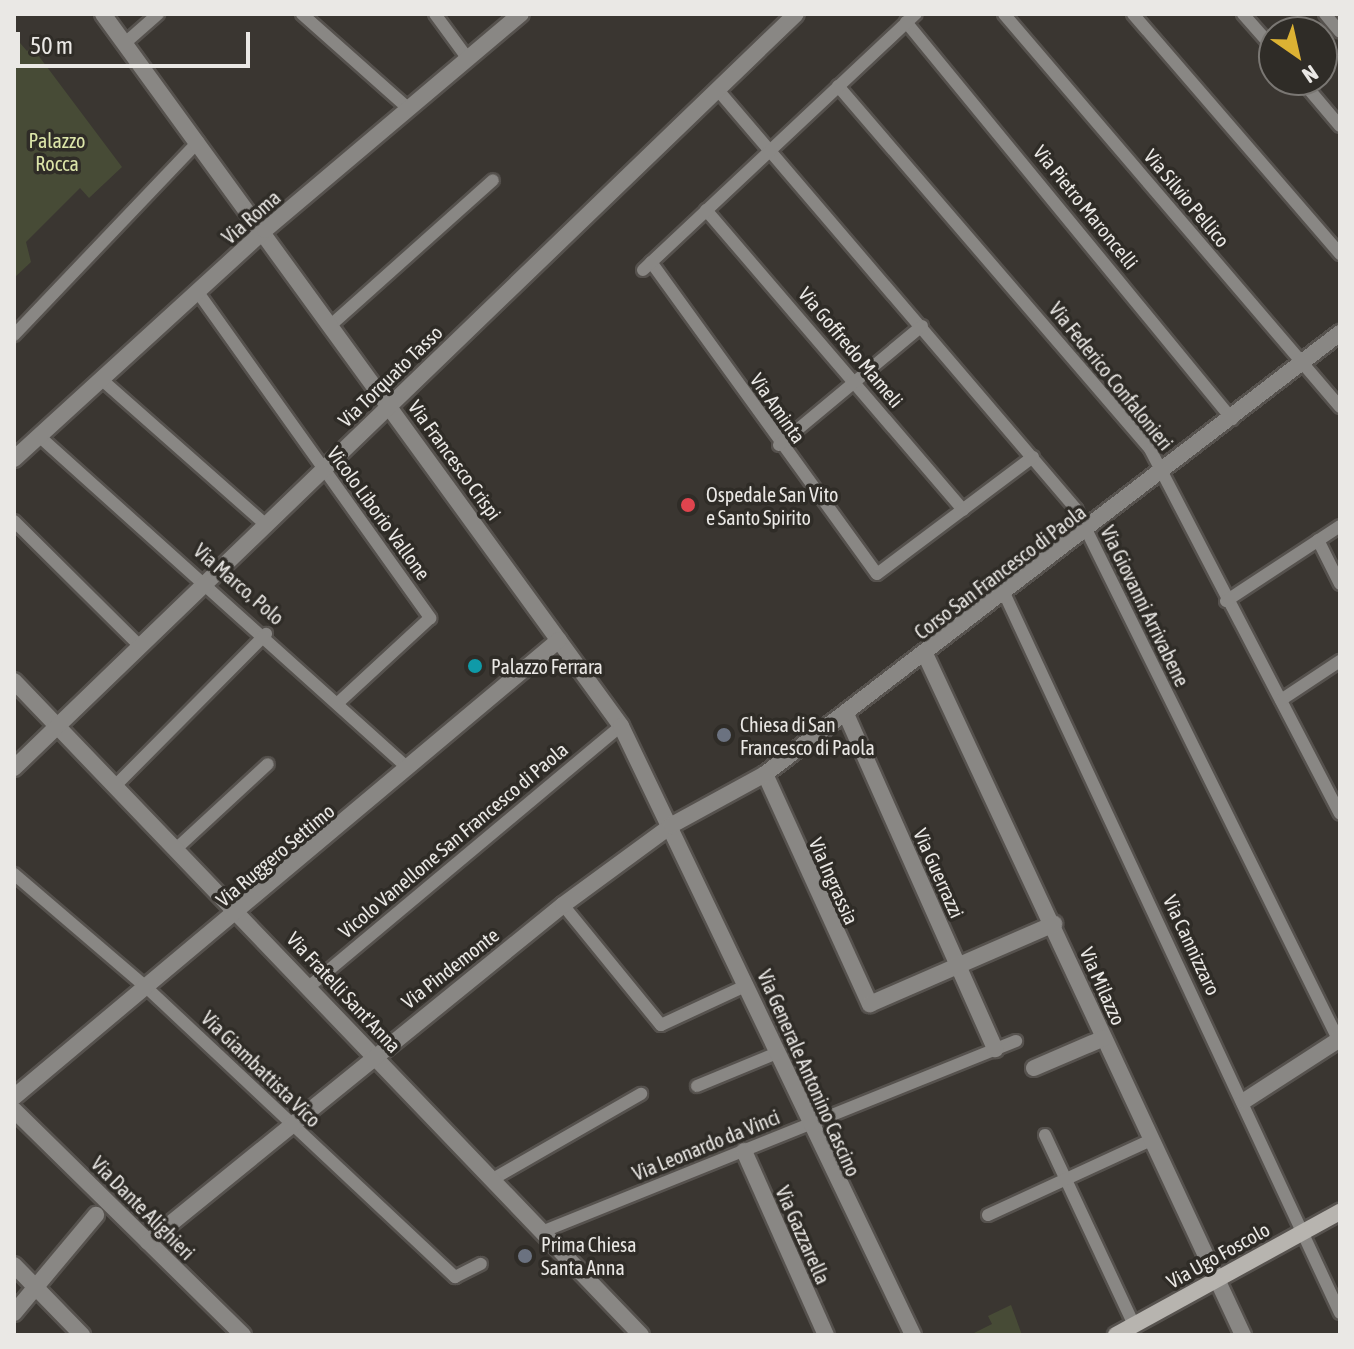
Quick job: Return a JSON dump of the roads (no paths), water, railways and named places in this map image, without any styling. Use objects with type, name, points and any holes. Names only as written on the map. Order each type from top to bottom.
[{"type":"street","name":"Via Francesco Crispi","points":[[103,14],[265,230],[621,726],[672,825]]},
{"type":"street","name":"Via Roma","points":[[14,459],[265,230],[521,14]]},
{"type":"street","name":"Via Torquato Tasso","points":[[14,768],[796,14]]},
{"type":"street","name":"Corso San Francesco di Paola","points":[[672,825],[765,774],[1086,533],[1340,333]]},
{"type":"street","name":"Via Ruggero Settimo","points":[[14,1097],[240,911],[559,640]]},
{"type":"street","name":"Via Milazzo","points":[[925,654],[1054,924],[1149,1141],[1243,1335]]},
{"type":"street","name":"Via Fratelli Sant'Anna","points":[[14,681],[311,985],[641,1335]]},
{"type":"street","name":"Via Guerrazzi","points":[[846,714],[995,1049]]},
{"type":"street","name":"Via Ingrassia","points":[[765,774],[870,1004],[959,965]]},
{"type":"street","name":"Via Pindemonte","points":[[148,1242],[374,1053],[563,905],[672,825]]},
{"type":"street","name":"Via Generale Antonino Cascino","points":[[672,825],[808,1125],[913,1335]]},
{"type":"street","points":[[959,965],[1054,924]]},
{"type":"street","points":[[1034,1068],[1104,1038]]},
{"type":"street","points":[[1244,1101],[1339,1041]]},
{"type":"street","name":"Via Dante Alighieri","points":[[14,1110],[243,1335]]},
{"type":"street","name":"Via Gazzarella","points":[[744,1151],[826,1335]]},
{"type":"street","name":"Via Ugo Foscolo","points":[[1116,1335],[1340,1212]]},
{"type":"street","points":[[14,1313],[96,1215]]},
{"type":"street","points":[[14,1265],[82,1335]]},
{"type":"lane","points":[[125,43],[158,14]]},
{"type":"lane","points":[[302,14],[409,109]]},
{"type":"lane","points":[[435,14],[468,59]]},
{"type":"lane","name":"Via Silvio Pellico","points":[[1004,14],[1340,407]]},
{"type":"lane","points":[[1133,14],[1340,254]]},
{"type":"lane","points":[[1243,14],[1258,31]]},
{"type":"lane","points":[[1325,14],[1340,32]]},
{"type":"lane","points":[[706,210],[911,18]]},
{"type":"lane","name":"Via Pietro Maroncelli","points":[[911,18],[1232,419]]},
{"type":"lane","name":"Via Federico Confalonieri","points":[[838,86],[1140,438],[1162,474],[1340,814]]},
{"type":"lane","name":"Via Giovanni Arrivabene","points":[[717,89],[1076,509],[1339,1041]]},
{"type":"lane","points":[[1315,96],[1340,126]]},
{"type":"lane","points":[[14,335],[198,142]]},
{"type":"lane","points":[[331,325],[493,180]]},
{"type":"lane","name":"Via Aminta","points":[[706,210],[647,266],[877,574],[963,510]]},
{"type":"lane","name":"Via Goffredo Mameli","points":[[706,210],[963,510]]},
{"type":"lane","name":"Vicolo Liborio Vallone","points":[[197,291],[430,618],[339,702]]},
{"type":"lane","points":[[779,445],[922,326]]},
{"type":"lane","points":[[101,379],[265,524]]},
{"type":"lane","name":"Via Marco, Polo","points":[[39,436],[266,634],[408,768]]},
{"type":"lane","points":[[963,510],[1033,457]]},
{"type":"lane","points":[[14,521],[140,646]]},
{"type":"lane","points":[[1226,601],[1340,526]]},
{"type":"lane","points":[[1318,540],[1340,584]]},
{"type":"lane","name":"Via Cannizzaro","points":[[1005,595],[1305,1230],[1340,1313]]},
{"type":"lane","points":[[116,785],[266,634]]},
{"type":"lane","points":[[1281,700],[1340,661]]},
{"type":"lane","name":"Vicolo Vanellone San Francesco di Paola","points":[[311,985],[621,726]]},
{"type":"lane","points":[[178,847],[268,764]]},
{"type":"lane","name":"Via Giambattista Vico","points":[[14,874],[146,987],[455,1277],[481,1264]]},
{"type":"lane","points":[[563,905],[661,1025],[747,985]]},
{"type":"lane","name":"Via Leonardo da Vinci","points":[[544,1231],[1016,1041]]},
{"type":"lane","points":[[697,1086],[777,1053]]},
{"type":"lane","points":[[493,1179],[641,1094]]},
{"type":"lane","points":[[1045,1135],[1134,1325]]},
{"type":"lane","points":[[988,1215],[1149,1141]]},
{"type":"place","name":"Ospedale San Vito e Santo Spirito","points":[[688,505]]},
{"type":"place","name":"Palazzo Ferrara","points":[[475,666]]},
{"type":"place","name":"Chiesa di San Francesco di Paola","points":[[724,735]]},
{"type":"place","name":"Prima Chiesa Santa Anna","points":[[525,1256]]},
{"type":"park label","name":"Palazzo Rocca","points":[[57,152]]}]
